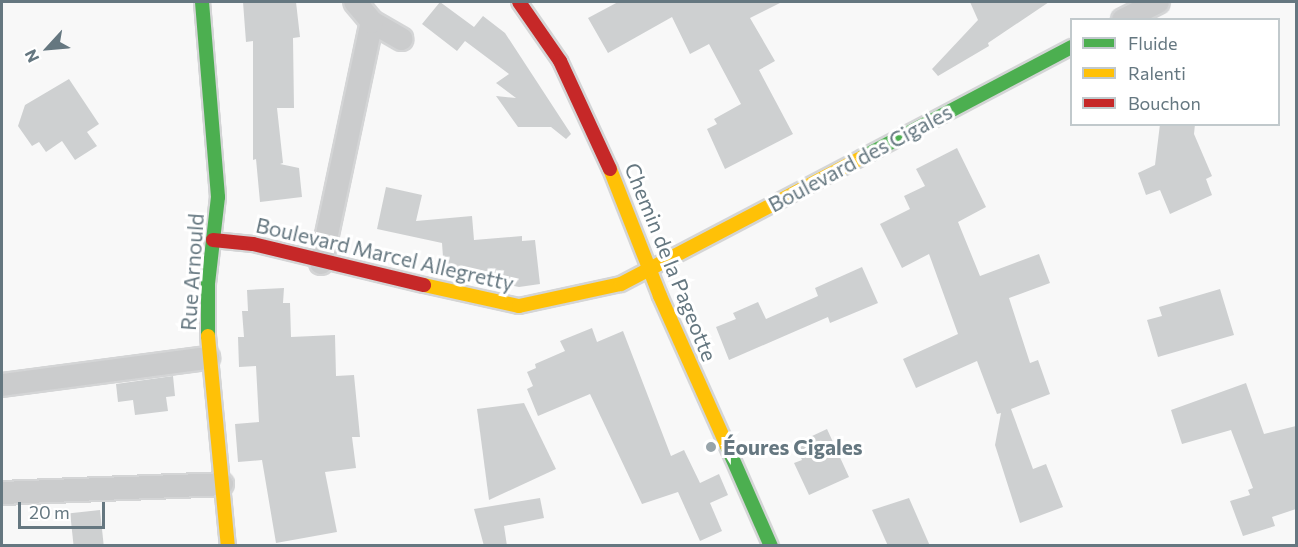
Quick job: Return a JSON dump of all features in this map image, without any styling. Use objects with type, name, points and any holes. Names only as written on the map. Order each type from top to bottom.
[{"type":"street","name":"Rue Arnould","points":[[202,2],[218,197],[208,283],[208,358],[228,546]]},
{"type":"street","points":[[355,2],[372,22],[402,39]]},
{"type":"street","name":"Chemin de la Pageotte","points":[[519,2],[560,61],[595,131],[650,270],[771,546]]},
{"type":"street","points":[[1128,18],[1158,2]]},
{"type":"street","points":[[321,263],[372,22]]},
{"type":"street","name":"Boulevard des Cigales","points":[[650,270],[1070,48]]},
{"type":"street","name":"Boulevard Marcel Allegretty","points":[[213,240],[253,244],[321,263],[519,306],[621,284],[650,270]]},
{"type":"street","points":[[2,384],[208,358]]},
{"type":"street","points":[[2,493],[222,484]]},
{"type":"building","points":[[243,2],[296,2],[300,37],[293,38],[294,108],[277,108],[283,163],[280,164],[299,168],[302,197],[260,202],[256,159],[253,160],[253,41],[246,42]]},
{"type":"building","points":[[440,2],[474,27],[483,16],[505,33],[571,134],[566,139],[551,127],[518,127],[496,96],[516,98],[496,83],[509,74],[465,41],[457,51],[422,24]]},
{"type":"building","points":[[618,2],[782,2],[750,18],[775,61],[759,70],[793,134],[725,169],[707,129],[717,124],[714,119],[741,104],[709,44],[690,54],[672,17],[608,53],[588,18]]},
{"type":"building","points":[[970,2],[1049,2],[988,43],[989,46],[938,76],[932,69],[978,20]]},
{"type":"building","points":[[69,79],[99,124],[87,132],[97,146],[75,160],[62,141],[46,152],[39,142],[32,146],[18,126],[25,105]]},
{"type":"building","points":[[1160,126],[1195,126],[1194,134],[1212,176],[1206,179],[1212,195],[1170,214],[1160,190],[1146,195],[1138,173],[1155,165]]},
{"type":"building","points":[[957,148],[986,207],[958,222],[980,276],[1039,254],[1050,283],[1009,298],[1030,363],[1038,360],[1050,394],[1011,409],[1033,469],[1046,464],[1063,507],[1020,523],[995,445],[1001,413],[997,414],[977,361],[916,388],[903,359],[958,334],[929,254],[902,268],[880,224],[910,209],[904,196],[925,186],[916,169]]},
{"type":"building","points":[[386,187],[422,195],[416,221],[472,216],[474,240],[522,236],[522,241],[535,240],[540,284],[519,287],[444,271],[442,243],[377,229]]},
{"type":"building","points":[[862,267],[878,303],[830,323],[828,317],[729,360],[716,327],[736,319],[733,313],[758,302],[766,319],[818,296],[815,288]]},
{"type":"building","points":[[284,288],[283,303],[290,303],[291,337],[335,335],[336,376],[354,375],[360,437],[352,437],[356,468],[325,472],[337,532],[276,543],[262,460],[238,462],[235,424],[259,422],[256,366],[239,367],[238,337],[244,337],[242,311],[248,311],[247,290]]},
{"type":"building","points":[[1220,289],[1234,335],[1158,357],[1147,320],[1162,316],[1159,307]]},
{"type":"building","points":[[592,328],[597,342],[623,331],[671,456],[684,450],[700,483],[719,474],[728,495],[710,503],[722,531],[700,541],[678,492],[642,504],[590,394],[538,416],[527,389],[533,386],[527,372],[536,368],[535,364],[565,351],[560,341]]},
{"type":"building","points":[[173,376],[175,396],[166,397],[168,411],[135,415],[133,400],[118,402],[116,384]]},
{"type":"building","points":[[1246,383],[1264,434],[1296,426],[1296,509],[1272,517],[1275,526],[1243,536],[1230,501],[1250,495],[1248,490],[1253,488],[1231,430],[1182,444],[1171,410]]},
{"type":"building","points":[[524,403],[556,469],[489,500],[477,409]]},
{"type":"building","points":[[827,429],[849,477],[809,495],[794,463],[802,460],[795,444]]},
{"type":"building","points":[[540,498],[544,518],[504,526],[507,546],[484,546],[474,509]]},
{"type":"building","points":[[909,498],[930,546],[888,546],[872,510]]},
{"type":"building","points":[[100,510],[104,546],[74,546],[70,513]]},
{"type":"traffic: fast","points":[[202,2],[218,197],[208,283],[208,336]]},
{"type":"traffic: fast","points":[[863,157],[1070,48]]},
{"type":"traffic: fast","points":[[727,446],[771,546]]},
{"type":"traffic: slow","points":[[424,285],[519,306],[621,284],[863,157]]},
{"type":"traffic: slow","points":[[610,169],[660,296],[727,446]]},
{"type":"traffic: slow","points":[[208,336],[228,546]]},
{"type":"traffic: jam","points":[[519,2],[560,61],[610,169]]},
{"type":"traffic: jam","points":[[213,240],[253,244],[424,285]]},
{"type":"place","name":"Éoures Cigales","points":[[711,447]]}]
